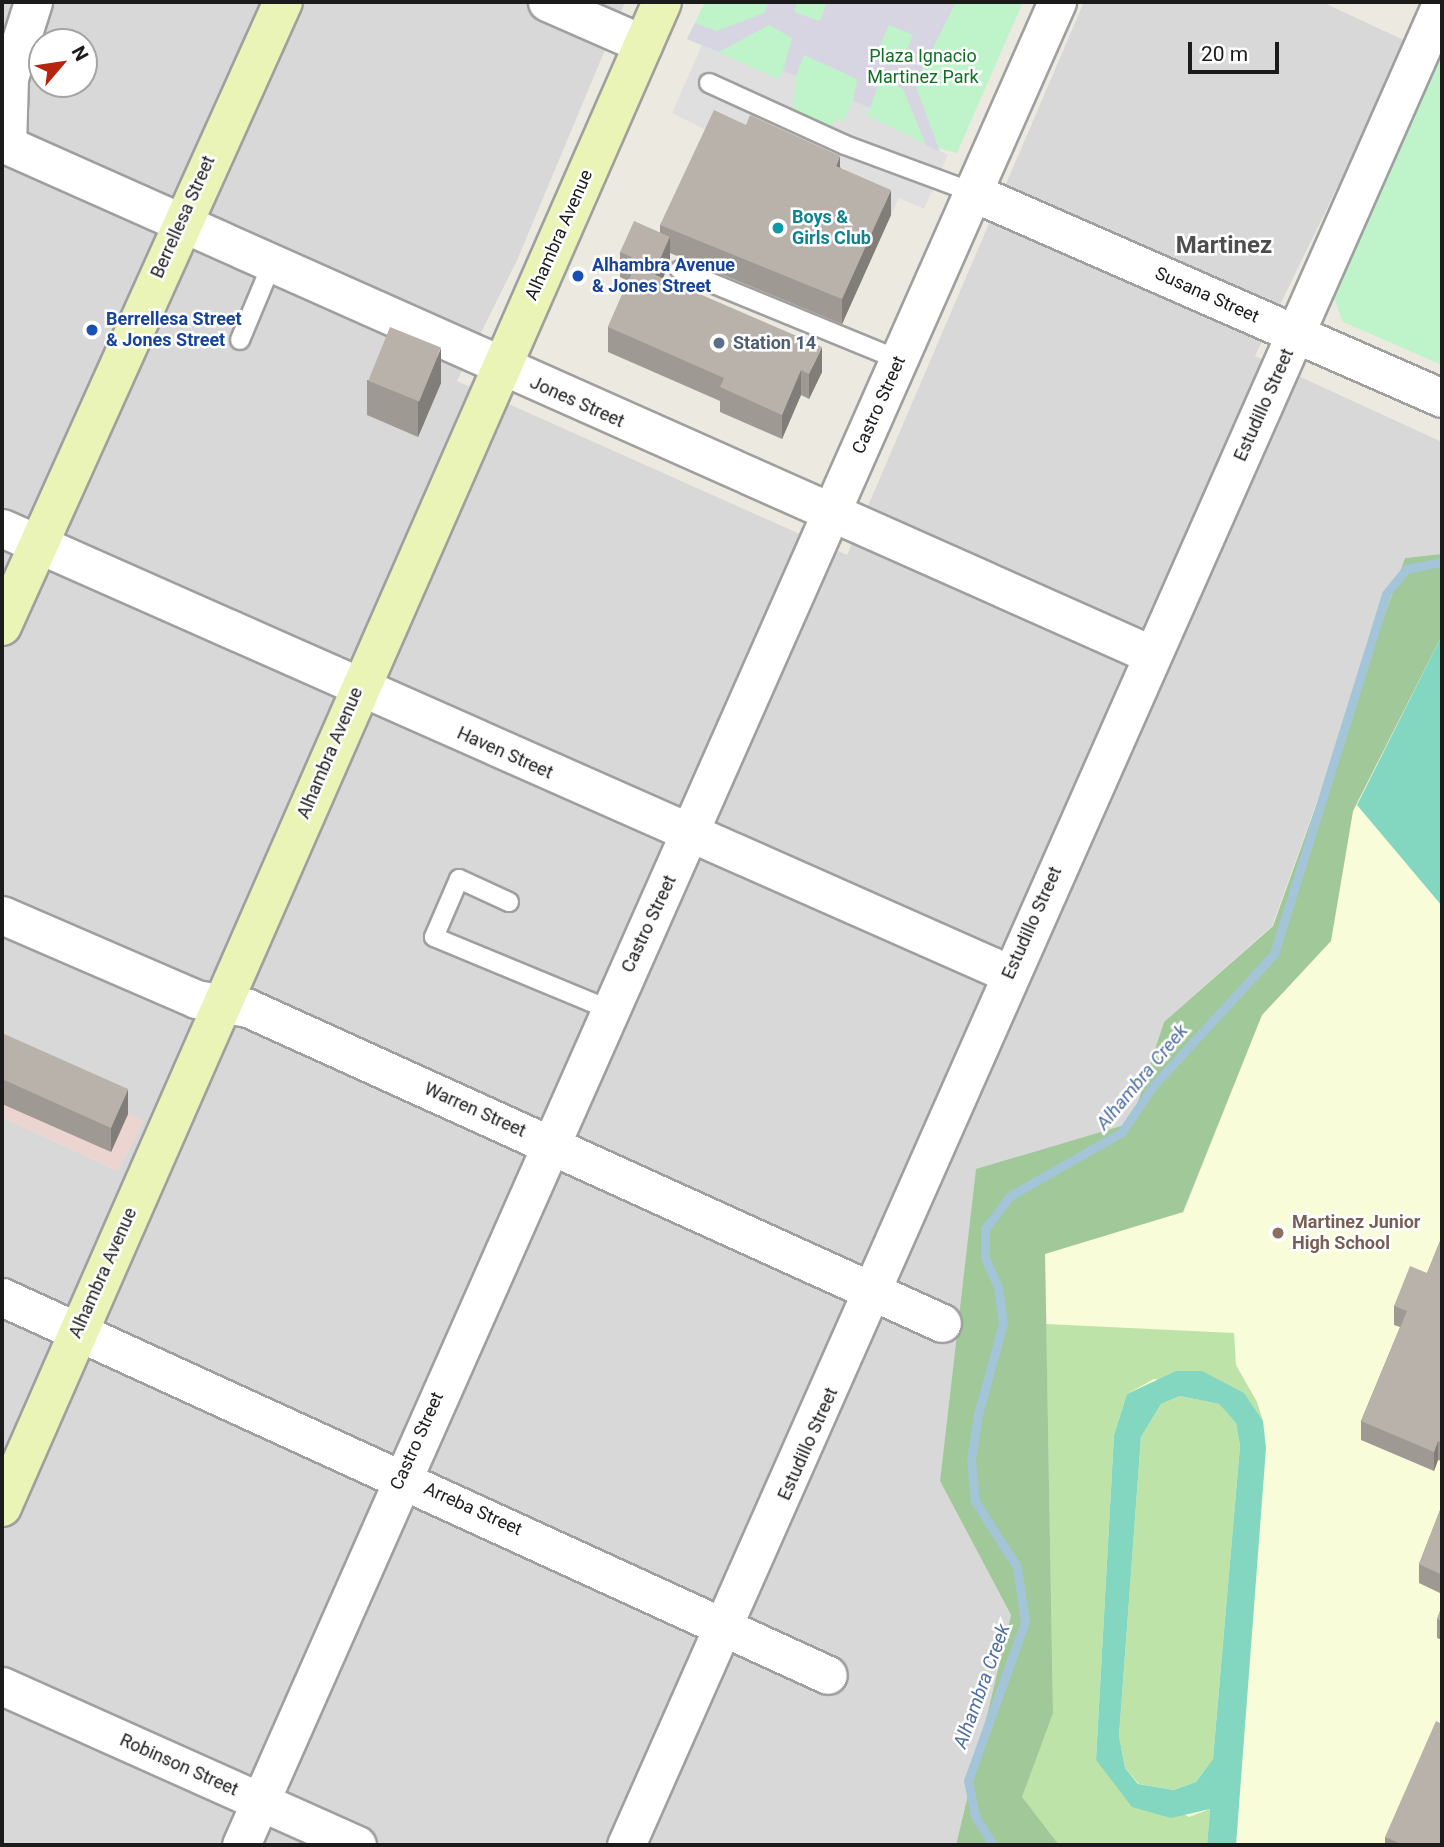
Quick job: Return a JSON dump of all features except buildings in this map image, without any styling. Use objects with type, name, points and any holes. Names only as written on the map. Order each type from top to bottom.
[{"type":"main road","name":"Berrellesa Street","points":[[2,626],[182,219],[282,2]]},
{"type":"main road","name":"Alhambra Avenue","points":[[2,1507],[358,688],[662,2]]},
{"type":"street","name":"Jones Street","points":[[33,2],[9,78],[7,145],[182,219],[501,369],[1150,654]]},
{"type":"street","points":[[547,2],[643,44]]},
{"type":"street","name":"Castro Street","points":[[241,1845],[548,1143],[690,835],[1057,2]]},
{"type":"street","name":"Estudillo Street","points":[[626,1845],[875,1293],[1010,974],[1150,654],[1296,334],[1436,6]]},
{"type":"street","name":"Susana Street","points":[[972,192],[1442,398]]},
{"type":"street","name":"Haven Street","points":[[2,528],[690,835],[1010,974]]},
{"type":"street","name":"Warren Street","points":[[2,915],[196,999],[248,1008],[942,1323]]},
{"type":"street","name":"Arreba Street","points":[[2,1297],[727,1624],[828,1675]]},
{"type":"street","name":"Robinson Street","points":[[2,1686],[356,1845]]},
{"type":"lane","points":[[709,83],[845,145],[972,192]]},
{"type":"lane","points":[[240,340],[273,261]]},
{"type":"lane","points":[[680,270],[899,360]]},
{"type":"lane","points":[[509,902],[459,879],[435,937],[610,1010]]},
{"type":"shaded area","points":[[2,2],[625,2],[518,258],[457,381],[847,555],[1084,2],[1322,2],[1408,42],[1255,356],[1442,442],[1442,554],[1405,558],[1272,926],[1164,1022],[1131,1123],[976,1170],[940,1481],[1011,1615],[956,1845],[2,1845],[2,1117],[118,1171],[2,1052]]},
{"type":"shaded area","points":[[769,2],[797,2],[794,12],[820,21],[827,2],[956,2],[915,84],[940,152],[926,145],[903,89],[881,77],[870,108],[853,101],[857,79],[804,55],[796,76],[783,71],[792,38],[769,25],[719,52],[687,39],[695,23],[717,31],[764,13]],"holes":[[[889,25],[913,35],[903,59],[879,48]]]},
{"type":"shaded area","points":[[702,45],[778,79],[783,71],[796,76],[793,110],[832,127],[836,119],[843,122],[853,101],[870,108],[866,115],[948,155],[924,209],[899,198],[891,215],[836,190],[845,169],[754,129],[714,134],[672,113]]},
{"type":"shaded area","name":"Martinez Junior High School","points":[[1442,635],[1442,1845],[1059,1845],[1045,1253],[1184,1212],[1262,1015],[1331,941],[1353,811]]},
{"type":"shaded area","points":[[2,1052],[144,1121],[118,1171],[2,1117]]},
{"type":"green space","name":"Plaza Ignacio Martinez Park","points":[[705,2],[1023,2],[957,153],[926,145],[866,115],[870,108],[853,101],[843,122],[836,119],[832,127],[792,110],[796,77],[778,79],[687,39]]},
{"type":"green space","points":[[1442,51],[1442,365],[1343,322],[1333,296]]},
{"type":"green space","points":[[1442,554],[1442,635],[1353,811],[1331,941],[1262,1015],[1183,1212],[1045,1254],[1053,1713],[1022,1797],[1059,1845],[956,1845],[1011,1615],[940,1481],[976,1169],[1131,1123],[1164,1022],[1273,926],[1405,558]]},
{"type":"green space","points":[[1442,635],[1442,906],[1357,805]]},
{"type":"green space","points":[[1046,1324],[1234,1333],[1236,1365],[1257,1402],[1263,1421],[1243,1393],[1154,1379],[1127,1394],[1114,1435],[1096,1760],[1189,1817],[1210,1809],[1207,1845],[1059,1845],[1021,1797],[1053,1712]]},
{"type":"green space","points":[[1176,1371],[1202,1371],[1244,1393],[1263,1421],[1266,1448],[1236,1845],[1207,1845],[1210,1809],[1171,1818],[1132,1807],[1096,1760],[1114,1435],[1127,1394]],"holes":[[[1180,1396],[1219,1404],[1236,1423],[1240,1446],[1213,1759],[1196,1782],[1174,1790],[1138,1784],[1125,1768],[1119,1736],[1141,1437],[1161,1404]]]},
{"type":"green space","points":[[1180,1396],[1219,1404],[1236,1423],[1240,1446],[1213,1759],[1196,1782],[1174,1790],[1139,1784],[1125,1768],[1119,1736],[1141,1437],[1161,1404]]},
{"type":"waterway","name":"Alhambra Creek","points":[[993,1845],[975,1816],[968,1781],[1025,1622],[1017,1567],[975,1501],[971,1459],[978,1415],[1003,1323],[998,1287],[985,1258],[985,1229],[1010,1196],[1122,1132],[1153,1086],[1274,954],[1386,594],[1406,569],[1442,562]]},
{"type":"place","name":"Boys & Girls Club","points":[[778,228]]},
{"type":"place","name":"Alhambra Avenue & Jones Street","points":[[578,276]]},
{"type":"place","name":"Berrellesa Street & Jones Street","points":[[92,330]]},
{"type":"place","name":"Station 14","points":[[719,343]]},
{"type":"place","name":"Martinez Junior High School","points":[[1278,1233]]},
{"type":"district","name":"Martinez","points":[[1224,246]]}]
